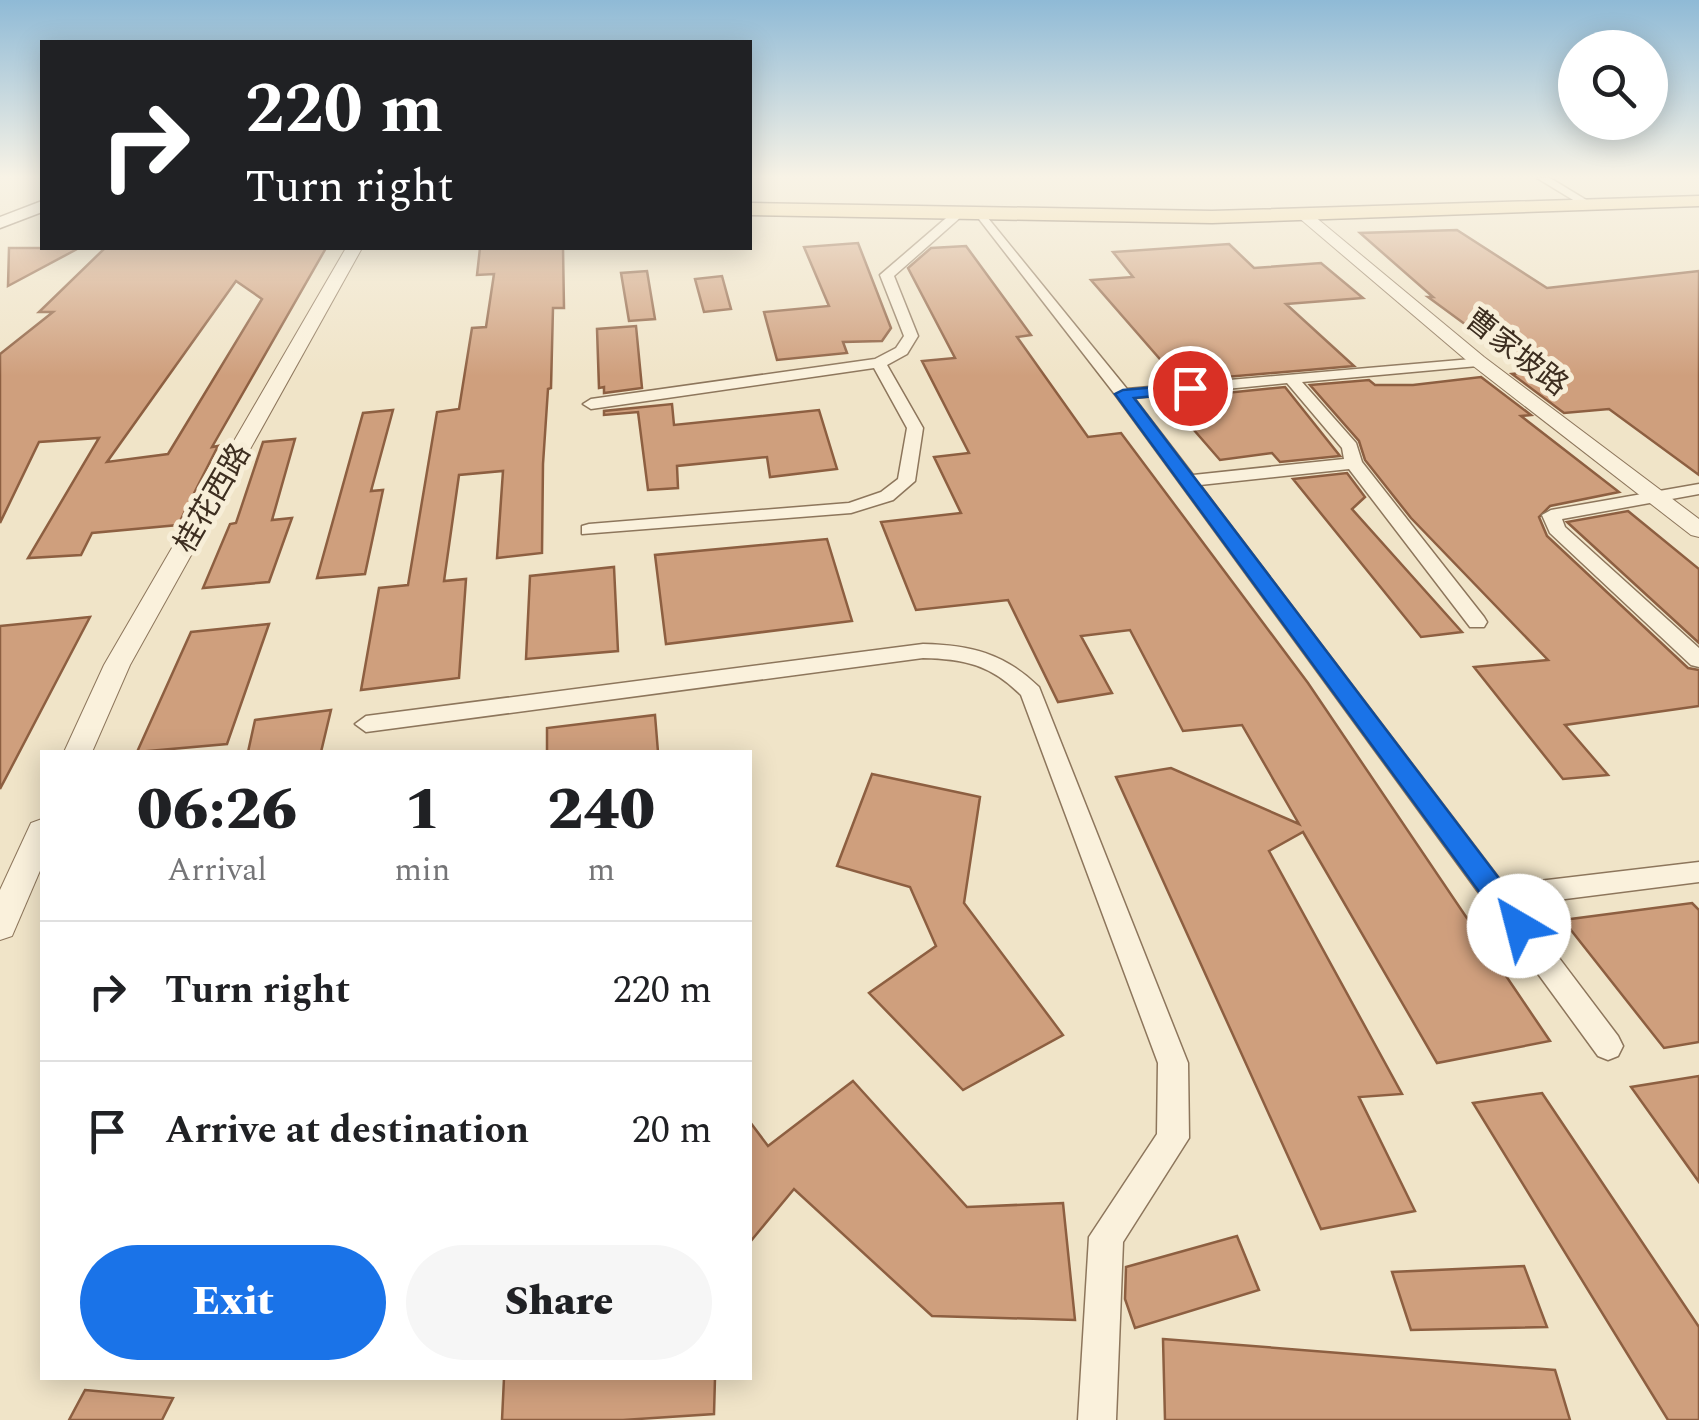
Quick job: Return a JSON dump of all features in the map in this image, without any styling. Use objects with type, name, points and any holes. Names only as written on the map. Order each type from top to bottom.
[{"type":"street","points":[[591,404],[879,362],[902,351],[911,336],[887,275],[923,244]]},
{"type":"street","points":[[1005,244],[1123,394],[1608,1046]]},
{"type":"street","name":"曹家坡路","points":[[1339,244],[1478,362],[1699,530]]},
{"type":"street","name":"桂花西路","points":[[79,750],[117,665],[353,250]]},
{"type":"street","points":[[589,530],[851,508],[888,496],[906,481],[915,428],[879,362]]},
{"type":"street","points":[[1123,394],[1478,362]]},
{"type":"street","points":[[1291,379],[1350,447],[1354,463],[1478,622]]},
{"type":"street","points":[[1188,481],[1354,463]]},
{"type":"street","points":[[1699,489],[1652,494],[1551,515],[1557,528],[1699,660]]},
{"type":"street","points":[[366,724],[923,651],[972,652],[1006,665],[1031,692],[1173,1063],[1173,1138],[1106,1237],[1098,1420]]},
{"type":"street","points":[[0,926],[40,836]]},
{"type":"street","points":[[1497,896],[1699,872]]},
{"type":"building","points":[[858,244],[891,328],[882,341],[843,342],[847,353],[777,360],[764,312],[829,306],[804,247]]},
{"type":"building","points":[[1229,244],[1254,268],[1321,263],[1363,298],[1286,304],[1354,366],[1179,381],[1091,280],[1133,277],[1113,252]]},
{"type":"building","points":[[1373,244],[1479,244],[1547,288],[1699,271],[1699,475],[1609,409],[1564,413],[1512,374],[1530,372],[1428,297],[1433,297]]},
{"type":"building","points":[[966,246],[1031,335],[1017,337],[1088,437],[1121,433],[1308,683],[1550,1041],[1437,1063],[1303,832],[1269,851],[1402,1094],[1359,1097],[1415,1211],[1321,1229],[1116,777],[1171,768],[1299,824],[1242,725],[1183,731],[1130,630],[1081,636],[1112,693],[1058,702],[1008,600],[916,610],[881,522],[961,513],[934,457],[969,453],[922,361],[955,358],[908,268],[931,248]]},
{"type":"building","points":[[9,248],[75,250],[8,286]]},
{"type":"building","points":[[103,250],[325,250],[212,447],[218,446],[178,525],[92,533],[81,555],[28,558],[99,438],[39,442],[0,523],[0,354],[53,312],[39,312]],"holes":[[[236,281],[262,299],[168,454],[107,462]]]},
{"type":"building","points":[[480,250],[563,250],[564,308],[553,308],[542,553],[497,558],[503,471],[459,475],[444,581],[466,579],[459,678],[361,690],[379,588],[408,585],[437,412],[459,409],[472,328],[486,327],[494,274],[477,275]]},
{"type":"building","points":[[647,271],[655,319],[629,321],[621,273]]},
{"type":"building","points":[[722,276],[731,309],[704,312],[695,279]]},
{"type":"building","points":[[636,326],[642,388],[604,393],[604,387],[599,388],[597,329]]},
{"type":"building","points":[[1481,377],[1531,415],[1521,416],[1619,492],[1550,506],[1539,517],[1547,536],[1688,668],[1699,670],[1699,706],[1565,725],[1608,775],[1563,779],[1474,667],[1548,660],[1411,518],[1365,460],[1359,441],[1310,385],[1369,380],[1375,385],[1413,385]]},
{"type":"building","points":[[1285,387],[1340,456],[1280,462],[1272,453],[1220,460],[1167,399]]},
{"type":"building","points":[[672,404],[674,425],[819,410],[837,469],[770,477],[767,457],[677,466],[678,488],[648,490],[638,412],[604,415],[604,411]]},
{"type":"building","points":[[393,410],[371,491],[383,490],[365,574],[317,578],[363,413]]},
{"type":"building","points":[[295,439],[272,520],[292,518],[269,582],[203,588],[230,524],[236,523],[263,442]]},
{"type":"building","points":[[1347,473],[1365,497],[1352,509],[1462,632],[1421,637],[1293,479]]},
{"type":"building","points":[[1628,511],[1699,569],[1699,643],[1567,522]]},
{"type":"building","points":[[827,539],[852,621],[666,644],[655,555]]},
{"type":"building","points":[[614,567],[618,651],[526,659],[530,576]]},
{"type":"building","points":[[90,617],[0,789],[0,626]]},
{"type":"building","points":[[269,624],[227,744],[138,750],[191,632]]},
{"type":"building","points":[[331,710],[321,750],[248,750],[255,720]]},
{"type":"building","points":[[655,715],[658,750],[547,750],[547,728]]},
{"type":"building","points":[[872,774],[980,797],[964,903],[1063,1035],[963,1090],[869,993],[936,946],[910,887],[837,866]]},
{"type":"building","points":[[1692,903],[1699,910],[1699,1042],[1664,1048],[1563,920]]},
{"type":"building","points":[[1699,1076],[1699,1182],[1631,1087]]},
{"type":"building","points":[[853,1081],[967,1207],[1063,1203],[1075,1320],[932,1316],[794,1189],[752,1240],[752,1125],[768,1146]]},
{"type":"building","points":[[1542,1093],[1699,1327],[1699,1420],[1668,1420],[1473,1103]]},
{"type":"building","points":[[1237,1236],[1259,1290],[1135,1328],[1125,1299],[1126,1267]]},
{"type":"building","points":[[1524,1266],[1547,1327],[1411,1330],[1392,1272]]},
{"type":"building","points":[[1163,1339],[1555,1370],[1570,1420],[1165,1420]]},
{"type":"building","points":[[504,1380],[715,1380],[714,1414],[623,1420],[502,1420]]},
{"type":"building","points":[[85,1390],[173,1398],[162,1420],[69,1420]]},
{"type":"route","points":[[1190,388],[1123,394],[1519,926]]}]
